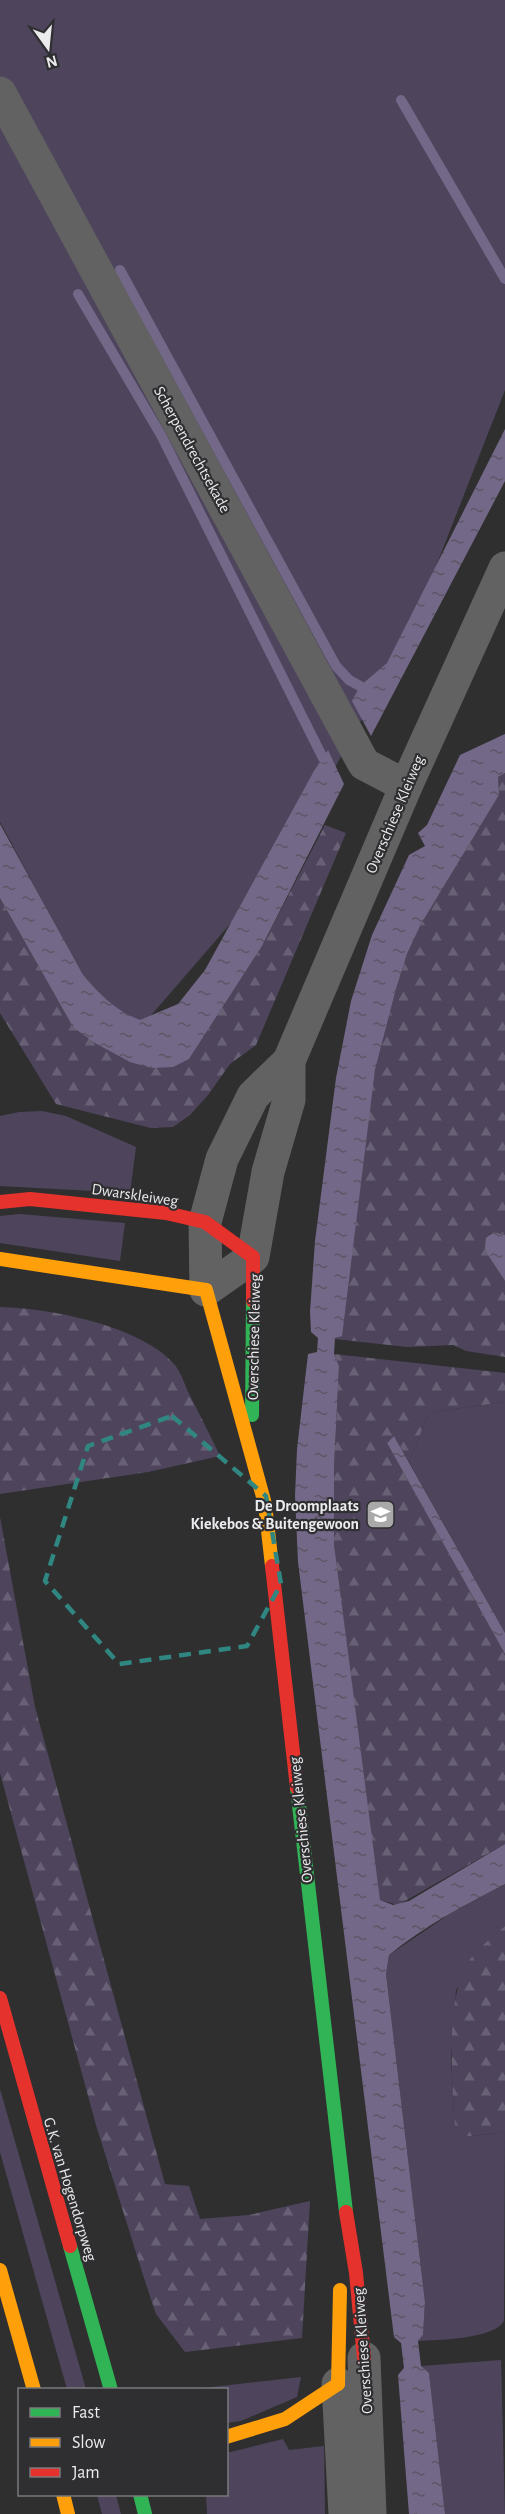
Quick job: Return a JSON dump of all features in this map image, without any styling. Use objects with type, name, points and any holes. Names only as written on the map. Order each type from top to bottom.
[{"type":"street","name":"Scherpendrechtsekade","points":[[0,93],[364,764],[406,786]]},
{"type":"street","name":"Overschiese Kleiweg","points":[[370,2514],[364,2358],[356,2273],[342,2189],[265,1504],[206,1290],[205,1222],[222,1159],[253,1096],[289,1061],[406,786],[505,568]]},
{"type":"street","name":"Overschiese Kleiweg","points":[[251,1453],[253,1257],[268,1172],[289,1100],[289,1061]]},
{"type":"street","name":"Dwarskleiweg","points":[[0,1202],[30,1199],[166,1213],[205,1222],[253,1257]]},
{"type":"street","name":"Overschiese Kleiweg","points":[[206,1290],[253,1257]]},
{"type":"street","points":[[0,1259],[206,1290]]},
{"type":"street","name":"G.K. van Hogendorpweg","points":[[0,1998],[110,2388]]},
{"type":"street","name":"Overschiese Kleiweg","points":[[342,2189],[338,2384],[345,2514]]},
{"type":"street","points":[[75,2258],[120,2368]]},
{"type":"street","points":[[0,2270],[32,2388]]},
{"type":"street","points":[[228,2436],[285,2419],[338,2384]]},
{"type":"street","points":[[64,2496],[68,2514]]},
{"type":"street","points":[[141,2496],[146,2514]]},
{"type":"highlighted area","points":[[172,1416],[266,1496],[281,1584],[247,1646],[119,1664],[45,1581],[88,1446]]},
{"type":"green space","points":[[0,0],[505,0],[505,390],[411,630],[281,865],[122,1049],[0,822]]},
{"type":"green space","points":[[505,773],[505,1235],[493,1232],[489,1234],[488,1255],[505,1281],[505,1357],[466,1351],[453,1345],[407,1347],[335,1339],[375,1070],[396,989],[407,954],[421,924],[499,795],[498,777]]},
{"type":"green space","points":[[325,825],[346,833],[256,1045],[230,1064],[208,1095],[190,1115],[173,1127],[151,1128],[56,1104],[0,1013],[0,898],[73,1027],[189,1059],[262,946]]},
{"type":"green space","points":[[42,1111],[66,1116],[136,1147],[130,1193],[0,1186],[0,1116]]},
{"type":"green space","points":[[20,1214],[125,1223],[120,1261],[0,1243],[0,1216]]},
{"type":"green space","points":[[0,1307],[44,1311],[94,1322],[141,1340],[160,1351],[179,1372],[220,1456],[148,1472],[0,1494]]},
{"type":"green space","points":[[334,1354],[505,1373],[505,1402],[432,1412],[428,1415],[409,1462],[394,1436],[387,1443],[505,1654],[505,1844],[398,1905],[380,1900],[378,1892],[334,1544],[334,1467],[339,1366]]},
{"type":"green space","points":[[505,1402],[505,1633],[409,1462],[428,1415],[432,1412]]},
{"type":"green space","points":[[0,1517],[35,1707],[165,2184],[189,2186],[200,2219],[249,2215],[310,2201],[302,2338],[185,2352],[156,2314],[96,2125],[0,1773]]},
{"type":"green space","points":[[505,1884],[505,1926],[488,1941],[456,1990],[451,2058],[455,2131],[462,2137],[505,2132],[504,2321],[489,2332],[478,2335],[418,2341],[423,2335],[425,2302],[386,1974],[389,1955],[451,1913]]},
{"type":"green space","points":[[505,1926],[505,2132],[462,2137],[455,2131],[453,2090],[452,2042],[456,1995],[462,1975],[471,1958]]},
{"type":"green space","points":[[0,2089],[86,2388],[67,2388],[0,2152]]},
{"type":"green space","points":[[501,2360],[505,2514],[445,2514],[429,2373],[421,2366]]},
{"type":"green space","points":[[301,2377],[297,2397],[241,2421],[228,2423],[228,2388],[203,2388]]},
{"type":"green space","points":[[283,2439],[289,2450],[324,2446],[325,2514],[207,2514],[206,2496],[228,2496],[228,2453]]},
{"type":"green space","points":[[97,2496],[116,2496],[121,2514],[102,2514]]},
{"type":"water","points":[[505,429],[505,481],[371,736],[352,701],[360,686],[387,663]]},
{"type":"water","points":[[505,734],[505,773],[498,777],[499,795],[421,924],[407,954],[396,989],[375,1070],[342,1336],[335,1338],[334,1354],[339,1366],[334,1467],[334,1544],[380,1900],[393,1905],[409,1901],[505,1844],[505,1884],[445,1916],[402,1944],[389,1955],[386,1974],[425,2302],[423,2335],[418,2341],[421,2366],[429,2373],[445,2514],[409,2514],[398,2375],[404,2368],[401,2343],[394,2337],[298,1562],[295,1496],[297,1449],[308,1354],[317,1352],[318,1338],[311,1332],[310,1312],[315,1241],[336,1078],[351,1001],[372,935],[409,855],[425,846],[418,833],[427,825],[460,755]]},
{"type":"water","points":[[328,750],[344,784],[262,946],[189,1059],[173,1067],[152,1068],[130,1062],[95,1043],[73,1027],[0,898],[0,824],[83,975],[109,1002],[140,1020],[178,1004],[205,970],[314,771]]},
{"type":"water","points":[[493,1232],[505,1235],[505,1281],[485,1247],[486,1238]]},
{"type":"water","points":[[394,1436],[505,1633],[505,1654],[387,1443]]},
{"type":"waterway","points":[[401,100],[505,279]]},
{"type":"waterway","points":[[120,270],[336,666],[349,680],[360,686]]},
{"type":"waterway","points":[[78,294],[161,435],[323,758]]},
{"type":"traffic: fast","points":[[252,1415],[253,1301]]},
{"type":"traffic: fast","points":[[297,1788],[346,2212]]},
{"type":"traffic: fast","points":[[70,2246],[110,2388]]},
{"type":"traffic: fast","points":[[140,2496],[145,2514]]},
{"type":"traffic: slow","points":[[0,1259],[206,1290],[265,1504],[272,1566]]},
{"type":"traffic: slow","points":[[0,2270],[33,2388]]},
{"type":"traffic: slow","points":[[338,2384],[340,2290]]},
{"type":"traffic: slow","points":[[228,2436],[285,2419],[338,2384]]},
{"type":"traffic: slow","points":[[64,2496],[68,2514]]},
{"type":"traffic: jam","points":[[0,1202],[30,1199],[166,1213],[205,1222],[253,1257],[253,1301]]},
{"type":"traffic: jam","points":[[272,1566],[297,1788]]},
{"type":"traffic: jam","points":[[0,1998],[70,2246]]},
{"type":"traffic: jam","points":[[346,2212],[356,2273],[364,2358]]},
{"type":"place","name":"De Droomplaats Kiekebos & Buitengewoon","points":[[380,1514]]}]
